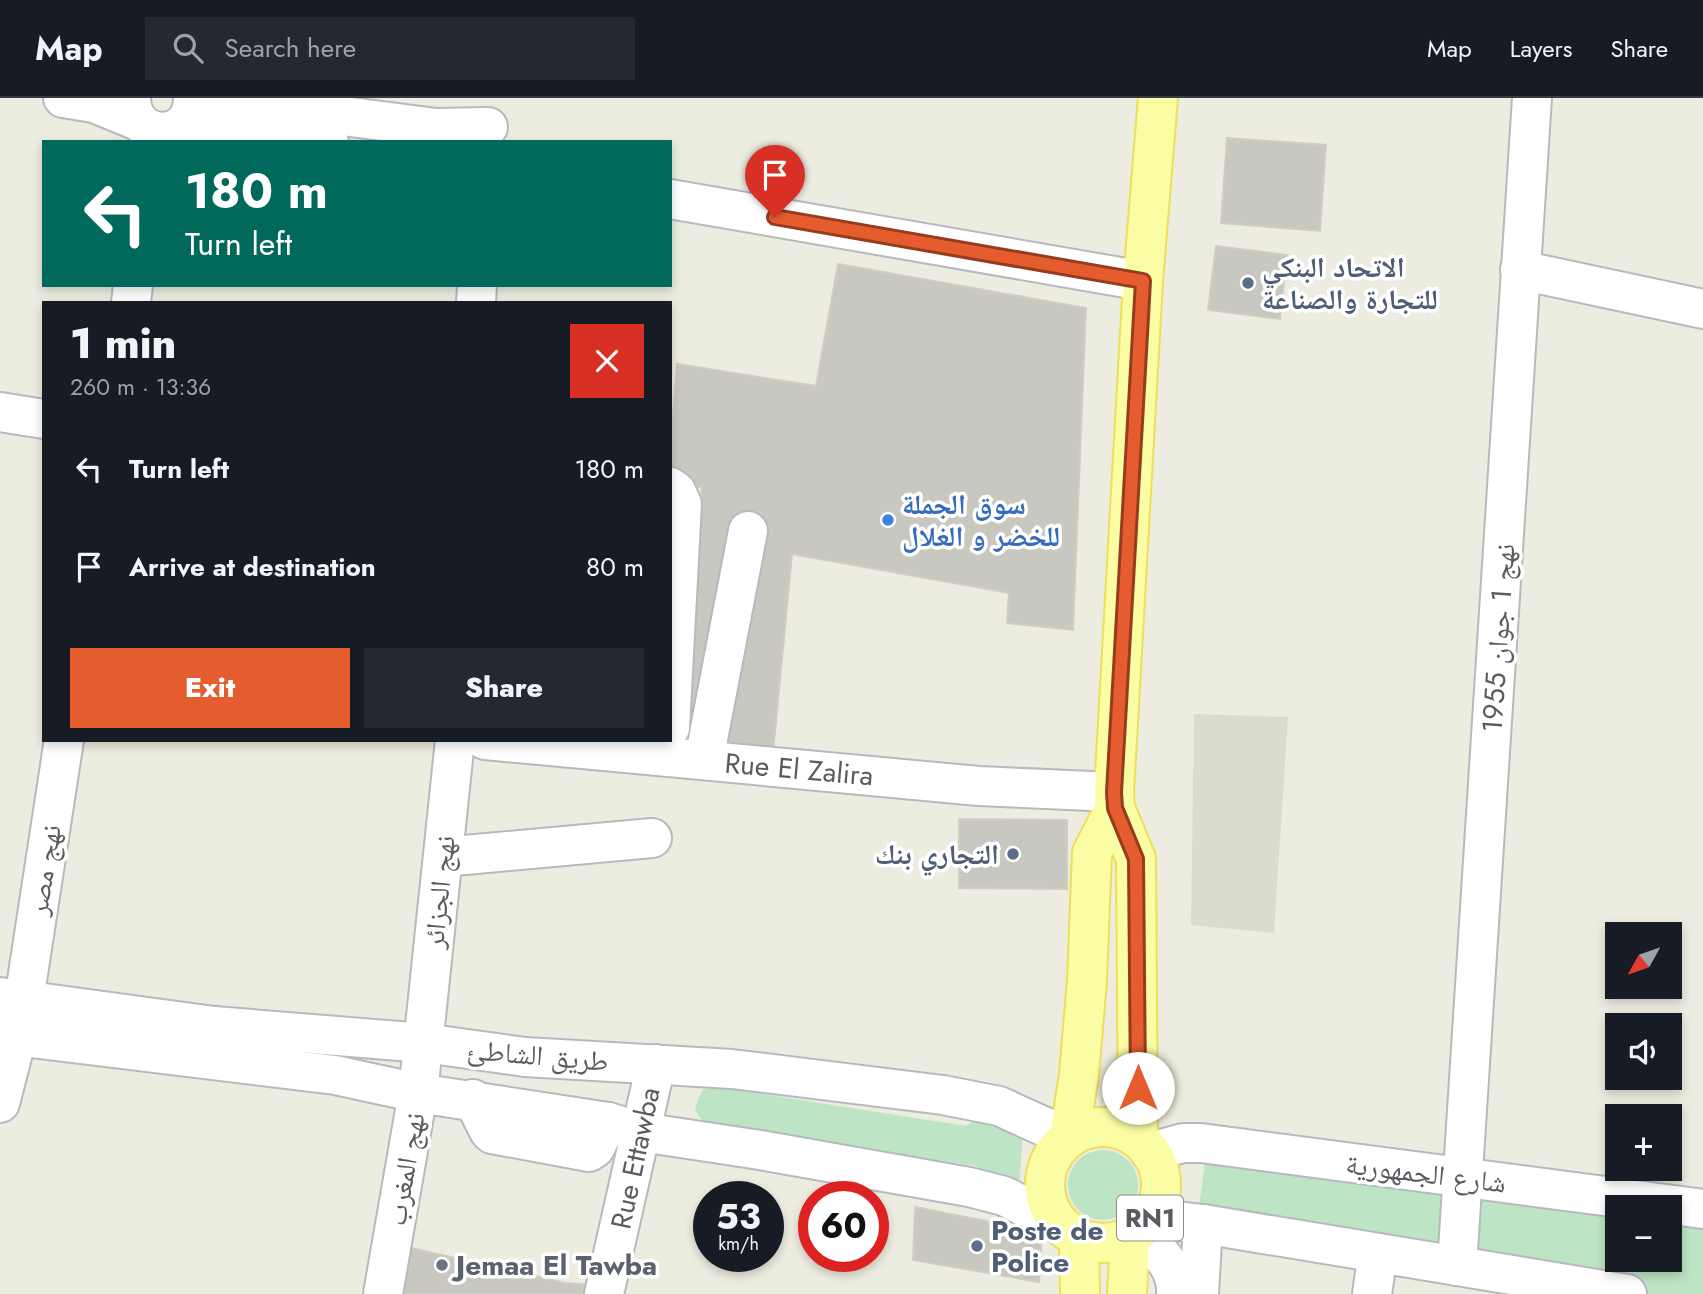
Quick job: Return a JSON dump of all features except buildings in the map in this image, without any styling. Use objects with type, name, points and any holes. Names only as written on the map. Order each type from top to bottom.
[{"type":"main road","name":"RN1","points":[[1140,1228],[1113,1242],[1096,1243],[1070,1232],[1049,1208],[1045,1189],[1047,1170],[1055,1152],[1069,1138],[1079,1075],[1087,980],[1092,853],[1114,800],[1143,281],[1158,98]]},
{"type":"main road","name":"RN1","points":[[1114,800],[1136,859],[1144,1146],[1158,1168],[1161,1185],[1158,1202],[1140,1228],[1127,1294]]},
{"type":"main road","points":[[1069,1138],[1085,1130],[1104,1127],[1122,1130],[1144,1146]]},
{"type":"main road","name":"RN1","points":[[1070,1232],[1080,1294]]},
{"type":"street","points":[[63,98],[94,103],[158,120],[229,126],[316,140]]},
{"type":"street","points":[[225,98],[234,102],[436,128],[489,122]]},
{"type":"street","name":"نهج 1 جوان 1955","points":[[1457,1266],[1532,98]]},
{"type":"street","points":[[672,199],[1143,281]]},
{"type":"street","points":[[1520,270],[1703,309]]},
{"type":"street","points":[[0,412],[42,419]]},
{"type":"street","points":[[672,488],[682,504],[678,747]]},
{"type":"street","points":[[678,747],[748,531]]},
{"type":"street","name":"نهج مصر","points":[[0,1103],[12,998],[64,742]]},
{"type":"street","name":"نهج الجزائر","points":[[424,1043],[456,742]]},
{"type":"street","name":"Rue El Zalira","points":[[540,742],[678,747],[979,786],[1114,800]]},
{"type":"street","points":[[443,857],[652,838]]},
{"type":"street","name":"طريق الشاطئ","points":[[12,998],[214,1026],[424,1043],[525,1057],[732,1069],[943,1095],[999,1106],[1069,1138]]},
{"type":"street","name":"طريق الشاطئ","points":[[8,1036],[335,1075],[418,1093],[473,1100],[969,1187],[1004,1196],[1070,1232]]},
{"type":"street","name":"نهج المغرب","points":[[383,1294],[418,1093],[424,1043]]},
{"type":"street","name":"Rue Ettawba","points":[[604,1294],[625,1127],[656,1063]]},
{"type":"street","name":"شارع الجمهورية","points":[[1144,1146],[1201,1143],[1703,1209]]},
{"type":"street","points":[[1140,1228],[1203,1224],[1627,1294]]},
{"type":"street","points":[[1199,1294],[1203,1224]]},
{"type":"street","points":[[1140,1228],[1177,1279],[1176,1294]]},
{"type":"street","points":[[1372,1294],[1378,1253]]},
{"type":"shaded area","points":[[1194,714],[1288,717],[1274,933],[1191,925]]},
{"type":"green space","points":[[718,1087],[966,1126],[985,1114],[1024,1121],[1019,1184],[980,1174],[976,1166],[709,1124],[701,1119],[695,1110],[704,1089]]},
{"type":"green space","points":[[1110,1150],[1123,1156],[1132,1165],[1136,1171],[1136,1199],[1128,1210],[1117,1218],[1096,1220],[1078,1210],[1070,1199],[1068,1178],[1078,1160],[1089,1152]]},
{"type":"green space","points":[[1206,1155],[1450,1189],[1442,1249],[1198,1215]]},
{"type":"green space","points":[[1476,1193],[1605,1207],[1605,1272],[1682,1272],[1682,1214],[1703,1217],[1703,1294],[1550,1294],[1464,1280]]},
{"type":"place","name":"الاتحاد البنكي للتجارة والصناعة","points":[[1248,283]]},
{"type":"place","name":"سوق الجملة للخضر و الغلال","points":[[888,520]]},
{"type":"place","name":"التجاري بنك","points":[[1013,854]]},
{"type":"place","name":"Poste de Police","points":[[977,1246]]},
{"type":"place","name":"Jemaa El Tawba","points":[[442,1265]]},
{"type":"route","points":[[775,217],[1143,281],[1114,792],[1115,808],[1136,859],[1138,1088]]}]
